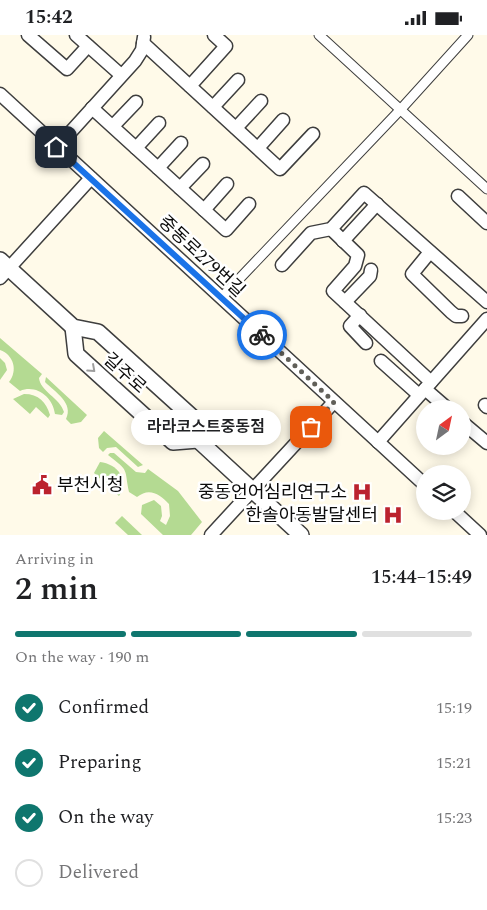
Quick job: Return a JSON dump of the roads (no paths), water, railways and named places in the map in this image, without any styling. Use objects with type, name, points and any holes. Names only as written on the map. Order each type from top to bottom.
[{"type":"street","points":[[28,35],[67,69],[88,46]]},
{"type":"street","points":[[76,35],[122,75]]},
{"type":"street","points":[[190,86],[226,46],[214,35]]},
{"type":"street","points":[[319,35],[487,189]]},
{"type":"street","points":[[221,297],[401,109],[468,35]]},
{"type":"street","points":[[56,147],[135,61],[144,39],[190,86],[280,169],[313,134]]},
{"type":"street","points":[[213,107],[238,80]]},
{"type":"street","name":"중동로279번길","points":[[0,94],[416,477]]},
{"type":"street","points":[[113,126],[136,101]]},
{"type":"street","points":[[236,127],[261,101]]},
{"type":"street","points":[[92,108],[226,230],[249,204]]},
{"type":"street","points":[[258,148],[283,120]]},
{"type":"street","points":[[136,148],[159,123]]},
{"type":"street","points":[[158,168],[181,143]]},
{"type":"street","points":[[180,188],[203,164]]},
{"type":"street","points":[[73,327],[3,269],[91,179]]},
{"type":"street","points":[[204,210],[227,184]]},
{"type":"street","points":[[282,265],[311,233],[332,229],[364,193],[487,302]]},
{"type":"street","points":[[458,196],[487,223]]},
{"type":"street","points":[[344,241],[377,204]]},
{"type":"street","points":[[332,229],[358,255],[356,266],[333,291],[360,315],[425,389],[438,400]]},
{"type":"street","points":[[430,251],[412,274],[450,311],[456,316],[462,317]]},
{"type":"street","points":[[345,302],[370,276],[371,269]]},
{"type":"street","points":[[360,315],[350,326],[366,343]]},
{"type":"street","points":[[378,441],[486,321]]},
{"type":"street","name":"길주로","points":[[73,327],[98,332],[192,417],[198,440],[173,442],[146,418],[76,354],[73,327]]},
{"type":"street","points":[[381,361],[425,389]]},
{"type":"street","points":[[211,535],[334,402]]},
{"type":"street","points":[[471,430],[487,443]]},
{"type":"street","points":[[198,440],[301,535]]},
{"type":"street","points":[[464,520],[480,535]]},
{"type":"place","name":"라라코스트중동점","points":[[311,427]]},
{"type":"place","name":"부천시청","points":[[42,485]]},
{"type":"place","name":"중동언어심리연구소","points":[[362,492]]},
{"type":"place","name":"한솔아동발달센터","points":[[393,515]]}]
